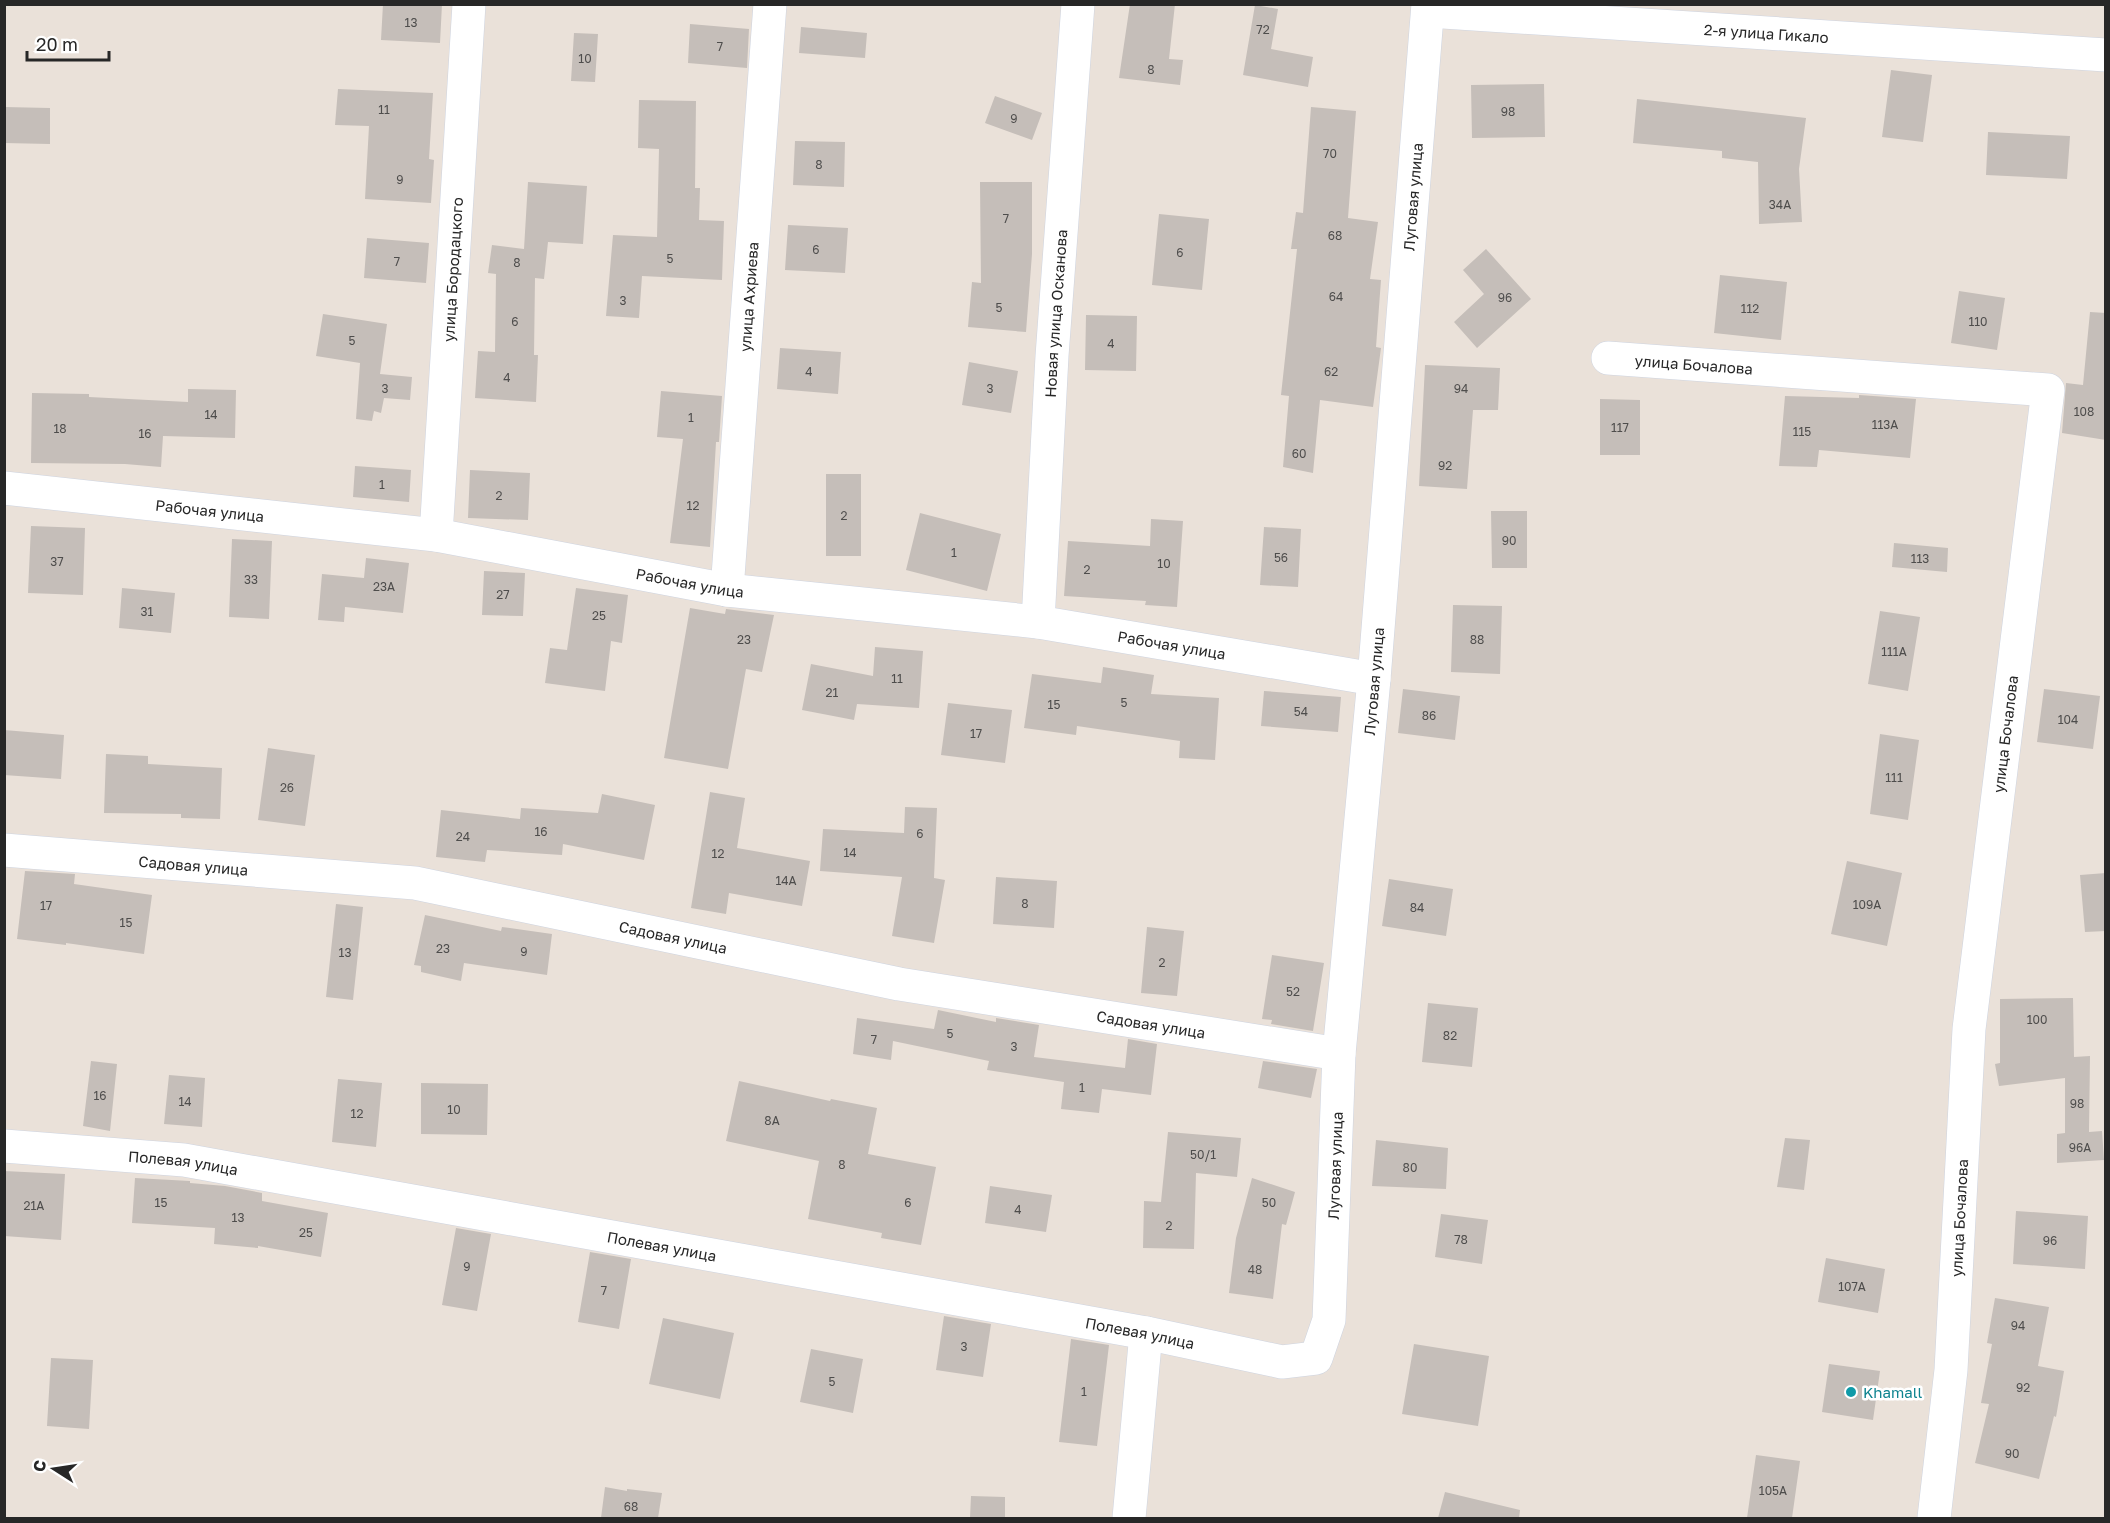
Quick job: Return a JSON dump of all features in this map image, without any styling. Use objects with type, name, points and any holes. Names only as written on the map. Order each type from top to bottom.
[{"type":"street","name":"улица Бородацкого","points":[[436,535],[469,4]]},
{"type":"street","name":"улица Ахриева","points":[[727,590],[770,4]]},
{"type":"street","name":"Новая улица Осканова","points":[[1038,622],[1052,356],[1078,4]]},
{"type":"street","name":"2-я улица Гикало","points":[[1428,8],[2106,55]]},
{"type":"street","name":"Луговая улица","points":[[1316,1358],[1329,1320],[1339,1054],[1374,679],[1428,8]]},
{"type":"street","name":"улица Бочалова","points":[[1608,358],[2048,390],[1969,1029],[1951,1370],[1934,1518]]},
{"type":"street","name":"Рабочая улица","points":[[4,488],[436,535],[727,590],[1038,622],[1374,679]]},
{"type":"street","name":"Садовая улица","points":[[4,850],[415,883],[899,984],[1339,1054]]},
{"type":"street","name":"Полевая улица","points":[[4,1146],[184,1160],[1146,1333],[1282,1362],[1316,1358]]},
{"type":"street","points":[[1129,1518],[1146,1333]]},
{"type":"building","points":[[383,4],[442,4],[440,43],[381,40]]},
{"type":"building","points":[[1130,4],[1175,4],[1169,59],[1183,60],[1180,85],[1119,78]]},
{"type":"building","points":[[1255,5],[1278,9],[1271,49],[1313,57],[1308,87],[1243,75]]},
{"type":"building","points":[[690,24],[749,29],[747,68],[688,63]]},
{"type":"building","points":[[801,27],[867,33],[865,58],[799,53]]},
{"type":"building","points":[[574,33],[598,34],[595,82],[571,81]]},
{"type":"building","points":[[1891,70],[1932,75],[1923,142],[1882,137]]},
{"type":"building","points":[[1544,84],[1545,137],[1472,138],[1471,85]]},
{"type":"building","points":[[338,89],[433,93],[429,159],[434,160],[431,203],[365,199],[369,126],[335,125]]},
{"type":"building","points":[[995,96],[1042,113],[1032,140],[985,123]]},
{"type":"building","points":[[1637,99],[1806,118],[1799,169],[1802,222],[1759,224],[1758,162],[1722,158],[1722,151],[1633,143]]},
{"type":"building","points":[[639,100],[696,101],[695,188],[700,188],[699,220],[724,221],[722,280],[642,276],[639,318],[606,316],[613,235],[657,237],[659,149],[638,148]]},
{"type":"building","points":[[4,107],[50,108],[50,144],[4,143]]},
{"type":"building","points":[[1311,107],[1356,111],[1348,218],[1378,222],[1370,279],[1381,280],[1376,347],[1381,348],[1373,407],[1320,400],[1313,473],[1283,467],[1289,396],[1281,395],[1297,249],[1291,249],[1296,212],[1303,213]]},
{"type":"building","points":[[1988,132],[2070,136],[2067,179],[1986,175]]},
{"type":"building","points":[[795,141],[845,142],[844,187],[793,185]]},
{"type":"building","points":[[528,182],[587,186],[583,244],[548,242],[544,279],[535,278],[534,355],[538,355],[536,402],[475,398],[478,351],[495,352],[496,274],[488,273],[492,245],[524,249]]},
{"type":"building","points":[[980,182],[1032,182],[1032,254],[1026,332],[968,327],[972,282],[981,283]]},
{"type":"building","points":[[1159,214],[1209,219],[1202,290],[1152,285]]},
{"type":"building","points":[[788,225],[848,228],[845,273],[785,270]]},
{"type":"building","points":[[367,238],[429,243],[426,283],[364,278]]},
{"type":"building","points":[[1486,249],[1531,299],[1477,348],[1454,322],[1484,294],[1463,270]]},
{"type":"building","points":[[1720,275],[1787,282],[1781,340],[1714,333]]},
{"type":"building","points":[[1959,291],[2005,298],[1997,350],[1951,343]]},
{"type":"building","points":[[2090,312],[2106,313],[2106,440],[2062,433],[2066,383],[2083,385]]},
{"type":"building","points":[[323,314],[387,324],[380,374],[412,377],[410,400],[384,398],[381,413],[374,411],[372,421],[356,419],[360,363],[316,356]]},
{"type":"building","points":[[1086,315],[1137,316],[1136,371],[1085,370]]},
{"type":"building","points":[[780,348],[841,352],[838,394],[777,389]]},
{"type":"building","points":[[969,362],[1018,371],[1011,413],[962,405]]},
{"type":"building","points":[[1425,365],[1500,368],[1498,410],[1473,410],[1467,489],[1419,486]]},
{"type":"building","points":[[188,389],[236,390],[235,438],[163,436],[161,467],[125,464],[31,463],[32,393],[89,394],[89,397],[188,402]]},
{"type":"building","points":[[661,391],[722,396],[719,442],[716,442],[710,547],[670,543],[683,439],[657,437]]},
{"type":"building","points":[[1859,395],[1916,399],[1910,458],[1819,450],[1817,467],[1779,466],[1785,396],[1859,398]]},
{"type":"building","points":[[1600,399],[1640,400],[1640,455],[1600,455]]},
{"type":"building","points":[[355,466],[411,470],[409,502],[353,497]]},
{"type":"building","points":[[470,470],[530,473],[528,520],[468,518]]},
{"type":"building","points":[[826,474],[861,474],[861,556],[826,556]]},
{"type":"building","points":[[1491,511],[1527,511],[1527,568],[1492,568]]},
{"type":"building","points":[[920,513],[1001,534],[987,591],[906,570]]},
{"type":"building","points":[[1151,519],[1183,521],[1177,607],[1145,605],[1146,601],[1064,596],[1068,541],[1150,546]]},
{"type":"building","points":[[31,526],[85,528],[83,595],[28,593]]},
{"type":"building","points":[[1264,527],[1301,529],[1298,587],[1260,585]]},
{"type":"building","points":[[232,539],[272,541],[269,619],[229,617]]},
{"type":"building","points":[[1894,543],[1948,548],[1947,572],[1892,567]]},
{"type":"building","points":[[366,558],[409,563],[403,613],[345,607],[344,622],[318,620],[322,574],[364,578]]},
{"type":"building","points":[[484,571],[525,573],[523,616],[482,615]]},
{"type":"building","points":[[122,588],[175,593],[171,633],[119,628]]},
{"type":"building","points":[[576,588],[628,595],[622,643],[611,641],[605,691],[545,683],[550,648],[567,650]]},
{"type":"building","points":[[1453,605],[1502,606],[1500,674],[1451,672]]},
{"type":"building","points":[[690,608],[725,614],[726,609],[774,615],[762,672],[746,669],[728,769],[664,758]]},
{"type":"building","points":[[1880,611],[1920,617],[1908,691],[1868,684]]},
{"type":"building","points":[[875,647],[923,651],[919,708],[857,704],[854,720],[802,710],[811,664],[873,676]]},
{"type":"building","points":[[1103,667],[1154,675],[1151,694],[1219,698],[1215,760],[1179,758],[1180,741],[1077,726],[1076,735],[1024,728],[1032,674],[1101,683]]},
{"type":"building","points":[[1403,689],[1460,696],[1455,740],[1398,733]]},
{"type":"building","points":[[2044,689],[2100,696],[2093,749],[2037,742]]},
{"type":"building","points":[[1264,691],[1341,697],[1338,732],[1261,726]]},
{"type":"building","points":[[948,703],[1012,710],[1005,763],[941,755]]},
{"type":"building","points":[[4,730],[64,735],[61,779],[4,775]]},
{"type":"building","points":[[1880,734],[1919,740],[1908,820],[1870,814]]},
{"type":"building","points":[[268,748],[315,755],[305,826],[258,820]]},
{"type":"building","points":[[106,754],[148,756],[148,764],[222,768],[220,819],[181,818],[181,814],[104,813]]},
{"type":"building","points":[[710,792],[745,798],[737,848],[810,861],[802,906],[729,893],[726,914],[691,908]]},
{"type":"building","points":[[602,794],[655,805],[644,860],[563,844],[562,855],[487,850],[485,862],[436,857],[441,810],[520,819],[521,808],[598,813]]},
{"type":"building","points":[[905,807],[937,808],[934,878],[945,880],[934,943],[892,936],[902,877],[820,871],[823,829],[904,833]]},
{"type":"building","points":[[1847,861],[1902,873],[1887,946],[1831,934]]},
{"type":"building","points":[[25,871],[75,874],[74,884],[152,895],[144,954],[17,939]]},
{"type":"building","points":[[2106,873],[2106,931],[2085,932],[2080,875]]},
{"type":"building","points":[[996,877],[1057,881],[1054,928],[993,924]]},
{"type":"building","points":[[1389,879],[1453,889],[1446,936],[1382,926]]},
{"type":"building","points":[[336,904],[363,907],[353,1000],[326,997]]},
{"type":"building","points":[[425,915],[501,931],[502,927],[552,934],[547,975],[464,963],[461,981],[421,972],[421,966],[414,965]]},
{"type":"building","points":[[1147,927],[1184,931],[1177,996],[1141,993]]},
{"type":"building","points":[[1272,955],[1324,963],[1313,1031],[1271,1024],[1272,1020],[1262,1019]]},
{"type":"building","points":[[2073,998],[2074,1057],[2090,1056],[2089,1132],[2102,1131],[2104,1160],[2057,1163],[2057,1134],[2065,1133],[2065,1078],[1999,1086],[1995,1064],[2000,1063],[2000,999]]},
{"type":"building","points":[[1428,1003],[1478,1008],[1472,1067],[1422,1062]]},
{"type":"building","points":[[938,1010],[996,1022],[996,1018],[1039,1025],[1034,1057],[1125,1068],[1128,1039],[1157,1044],[1151,1095],[1102,1089],[1099,1113],[1061,1109],[1064,1082],[987,1070],[989,1061],[893,1041],[891,1060],[853,1054],[857,1018],[934,1029]]},
{"type":"building","points":[[91,1061],[117,1064],[110,1131],[83,1126]]},
{"type":"building","points":[[1263,1061],[1317,1069],[1311,1098],[1258,1088]]},
{"type":"building","points":[[169,1075],[205,1078],[202,1127],[164,1124]]},
{"type":"building","points":[[338,1079],[382,1083],[376,1147],[332,1142]]},
{"type":"building","points":[[739,1081],[830,1101],[831,1099],[877,1108],[868,1154],[936,1167],[921,1245],[881,1238],[882,1233],[808,1219],[819,1161],[726,1141]]},
{"type":"building","points":[[421,1083],[488,1084],[487,1135],[421,1134]]},
{"type":"building","points":[[1168,1132],[1241,1138],[1237,1177],[1196,1173],[1194,1249],[1143,1248],[1144,1201],[1161,1202]]},
{"type":"building","points":[[1785,1138],[1810,1140],[1804,1190],[1777,1187]]},
{"type":"building","points":[[1376,1140],[1448,1148],[1446,1189],[1372,1186]]},
{"type":"building","points":[[4,1171],[65,1174],[61,1240],[4,1236]]},
{"type":"building","points":[[135,1178],[190,1181],[190,1183],[225,1186],[262,1193],[262,1201],[328,1213],[321,1257],[258,1246],[258,1248],[214,1244],[215,1228],[132,1223]]},
{"type":"building","points":[[1252,1178],[1295,1192],[1286,1225],[1282,1224],[1273,1299],[1229,1293],[1236,1238]]},
{"type":"building","points":[[990,1186],[1052,1195],[1046,1232],[985,1223]]},
{"type":"building","points":[[2016,1211],[2088,1216],[2085,1269],[2013,1264]]},
{"type":"building","points":[[1441,1214],[1488,1220],[1482,1264],[1435,1257]]},
{"type":"building","points":[[456,1228],[491,1234],[477,1311],[442,1305]]},
{"type":"building","points":[[590,1252],[631,1259],[619,1329],[578,1322]]},
{"type":"building","points":[[1826,1258],[1885,1269],[1878,1313],[1818,1302]]},
{"type":"building","points":[[1995,1298],[2049,1307],[2038,1366],[2064,1371],[2056,1417],[2054,1416],[2039,1479],[1975,1463],[1989,1404],[1981,1403],[1992,1344],[1987,1343]]},
{"type":"building","points":[[944,1316],[991,1324],[983,1377],[936,1370]]},
{"type":"building","points":[[663,1318],[734,1333],[720,1399],[649,1384]]},
{"type":"building","points":[[1071,1339],[1109,1345],[1097,1446],[1059,1442]]},
{"type":"building","points":[[1414,1344],[1489,1356],[1478,1426],[1402,1414]]},
{"type":"building","points":[[811,1349],[863,1359],[853,1413],[800,1402]]},
{"type":"building","points":[[51,1358],[93,1360],[89,1429],[47,1426]]},
{"type":"building","name":"Khamall","points":[[1829,1364],[1880,1371],[1873,1420],[1822,1412]]},
{"type":"building","points":[[1756,1455],[1800,1461],[1792,1518],[1747,1518]]},
{"type":"building","points":[[605,1487],[662,1493],[658,1518],[601,1518]]},
{"type":"building","points":[[1445,1492],[1520,1510],[1519,1518],[1438,1518]]},
{"type":"building","points":[[971,1496],[1005,1497],[1005,1518],[970,1518]]},
{"type":"place","name":"Khamall","points":[[1851,1392]]}]
